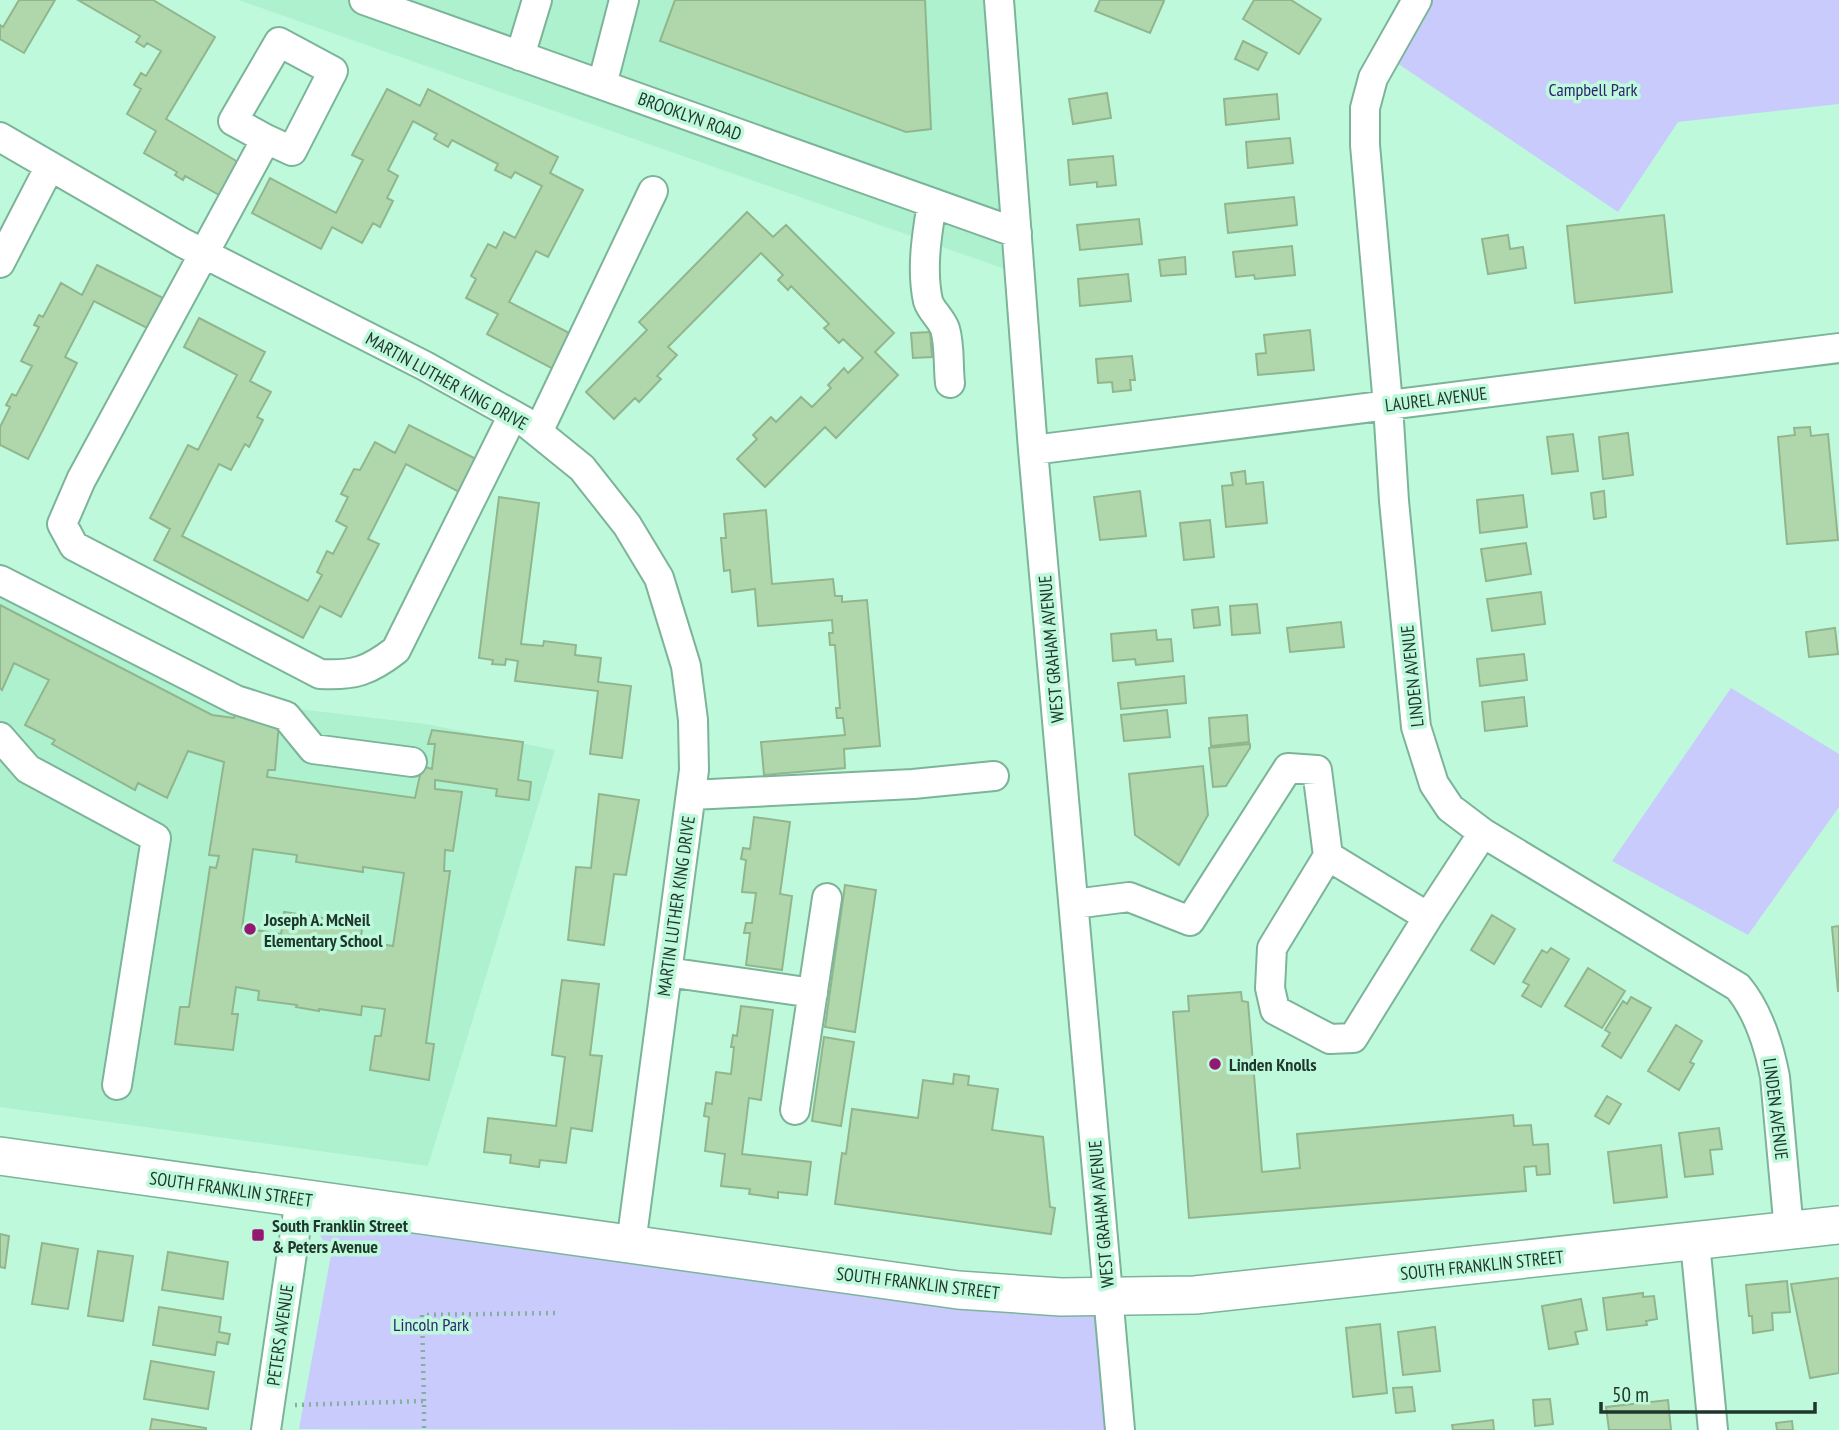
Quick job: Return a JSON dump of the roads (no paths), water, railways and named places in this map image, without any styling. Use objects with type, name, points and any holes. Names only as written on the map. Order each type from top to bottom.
[{"type":"main road","name":"SOUTH FRANKLIN STREET","points":[[0,1156],[958,1290],[1061,1297],[1195,1295],[1839,1225]]},
{"type":"street","name":"BROOKLYN ROAD","points":[[364,0],[1017,233]]},
{"type":"street","points":[[520,56],[537,0]]},
{"type":"street","points":[[602,85],[624,0]]},
{"type":"street","name":"WEST GRAHAM AVENUE","points":[[999,0],[1033,450],[1120,1430]]},
{"type":"street","name":"LINDEN AVENUE","points":[[1417,0],[1373,78],[1365,108],[1365,145],[1394,501],[1416,727],[1434,784],[1450,808],[1483,833],[1738,987],[1749,1000],[1772,1058],[1789,1231]]},
{"type":"street","name":"MARTIN LUTHER KING DRIVE","points":[[0,137],[204,254],[425,366],[513,415],[582,468],[626,525],[659,578],[686,666],[694,720],[694,770],[631,1244]]},
{"type":"street","points":[[266,139],[81,480],[62,524],[74,546],[320,674],[346,675],[374,667],[396,650],[513,415]]},
{"type":"street","points":[[0,262],[50,166]]},
{"type":"street","points":[[538,432],[653,191]]},
{"type":"street","points":[[932,203],[926,237],[928,296],[930,307],[939,317],[946,332],[950,383]]},
{"type":"street","name":"LAUREL AVENUE","points":[[1033,450],[1839,348]]},
{"type":"street","points":[[0,580],[236,700],[286,716],[313,749],[412,762]]},
{"type":"street","points":[[0,737],[28,769],[156,838],[117,1085]]},
{"type":"street","points":[[1074,904],[1129,897],[1190,921],[1288,768],[1317,770],[1328,856],[1272,948],[1270,988],[1275,1010],[1330,1039],[1353,1038],[1483,833]]},
{"type":"street","points":[[691,795],[913,785],[994,776]]},
{"type":"street","points":[[1328,856],[1428,917]]},
{"type":"street","points":[[795,1110],[827,898]]},
{"type":"street","points":[[667,972],[813,993]]},
{"type":"street","name":"PETERS AVENUE","points":[[268,1418],[300,1199]]},
{"type":"street","points":[[1695,1242],[1713,1430]]},
{"type":"place","name":"Joseph A. McNeil Elementary School","points":[[250,929]]},
{"type":"place","name":"Linden Knolls","points":[[1215,1064]]},
{"type":"place","name":"South Franklin Street & Peters Avenue","points":[[258,1235]]},
{"type":"park label","name":"Campbell Park","points":[[1593,89]]},
{"type":"park label","name":"Lincoln Park","points":[[431,1324]]}]
